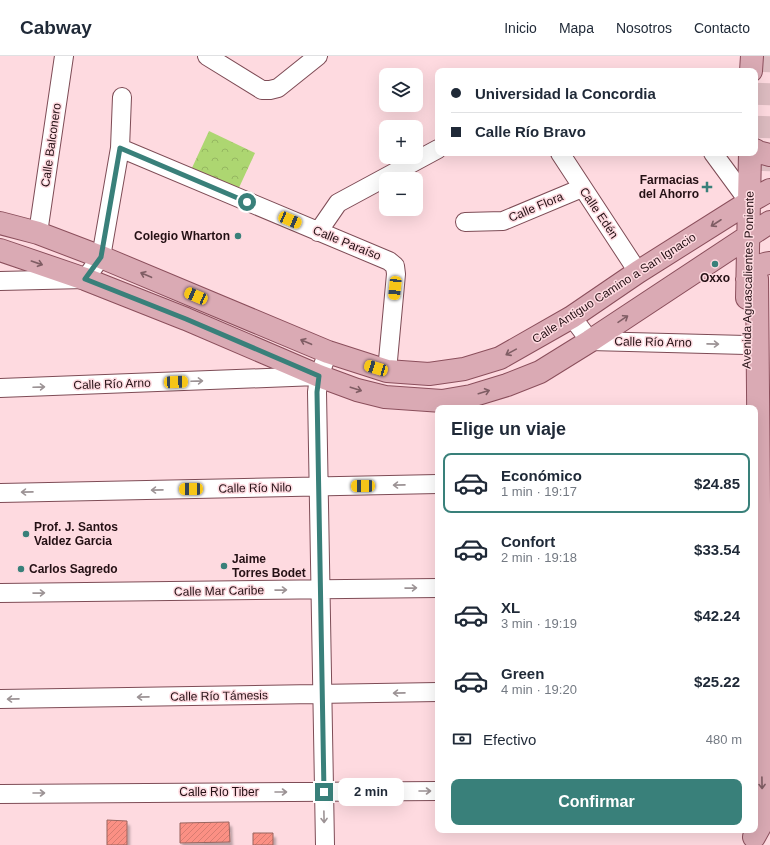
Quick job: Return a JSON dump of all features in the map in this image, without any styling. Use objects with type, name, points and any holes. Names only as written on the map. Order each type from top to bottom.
[{"type":"main road","points":[[751,68],[752,56]]},
{"type":"main road","points":[[758,151],[770,155]]},
{"type":"main road","name":"Avenida Aguascalientes Poniente","points":[[750,156],[748,236],[758,274],[763,821],[758,830]]},
{"type":"main road","name":"Calle Antiguo Camino a San Ignacio","points":[[0,223],[38,233],[101,257],[328,352],[386,371],[429,374],[471,366],[500,358],[572,317],[638,272],[770,190]]},
{"type":"main road","points":[[0,250],[85,279],[186,319],[319,376],[357,390],[385,397],[442,401],[471,396],[507,385],[540,372],[590,341],[770,222]]},
{"type":"main road","name":"Avenida Aguascalientes Poniente","points":[[747,405],[746,345],[758,274]]},
{"type":"street","name":"Calle Balconero","points":[[38,233],[64,56]]},
{"type":"street","points":[[208,56],[262,90],[278,88],[318,56]]},
{"type":"street","points":[[0,281],[85,279],[101,257],[120,148],[122,97]]},
{"type":"street","name":"Calle Paraíso","points":[[120,148],[389,261],[395,266],[396,274],[386,371]]},
{"type":"street","points":[[318,232],[338,203],[435,151]]},
{"type":"street","name":"Calle Edén","points":[[562,156],[638,272]]},
{"type":"street","points":[[715,156],[749,202]]},
{"type":"street","name":"Calle Flora","points":[[465,222],[503,221],[582,188]]},
{"type":"street","points":[[572,317],[590,341]]},
{"type":"street","name":"Calle Río Arno","points":[[590,341],[746,345]]},
{"type":"street","points":[[325,845],[317,392],[319,376],[328,352]]},
{"type":"street","name":"Calle Río Arno","points":[[0,388],[319,376]]},
{"type":"street","name":"Calle Río Nilo","points":[[0,493],[435,484]]},
{"type":"street","name":"Calle Mar Caribe","points":[[0,593],[435,588]]},
{"type":"street","name":"Calle Río Támesis","points":[[0,699],[435,692]]},
{"type":"street","name":"Calle Río Tiber","points":[[0,794],[435,791]]},
{"type":"green space","points":[[209,131],[255,153],[237,192],[191,170]]},
{"type":"building","points":[[107,820],[127,821],[127,845],[107,845]]},
{"type":"building","points":[[229,822],[230,842],[180,843],[180,823]]},
{"type":"building","points":[[253,833],[273,833],[273,845],[253,845]]},
{"type":"tunnel","points":[[759,171],[761,56]]},
{"type":"place","name":"Farmacias del Ahorro","points":[[707,187]]},
{"type":"place","name":"Colegio Wharton","points":[[238,236]]},
{"type":"place","name":"Oxxo","points":[[715,264]]},
{"type":"place","name":"Prof. J. Santos Valdez Garcia","points":[[26,534]]},
{"type":"place","name":"Jaime Torres Bodet","points":[[224,566]]},
{"type":"place","name":"Carlos Sagredo","points":[[21,569]]},
{"type":"route","points":[[247,202],[120,148],[101,257],[85,279],[186,319],[319,376],[317,392],[324,792]]}]
